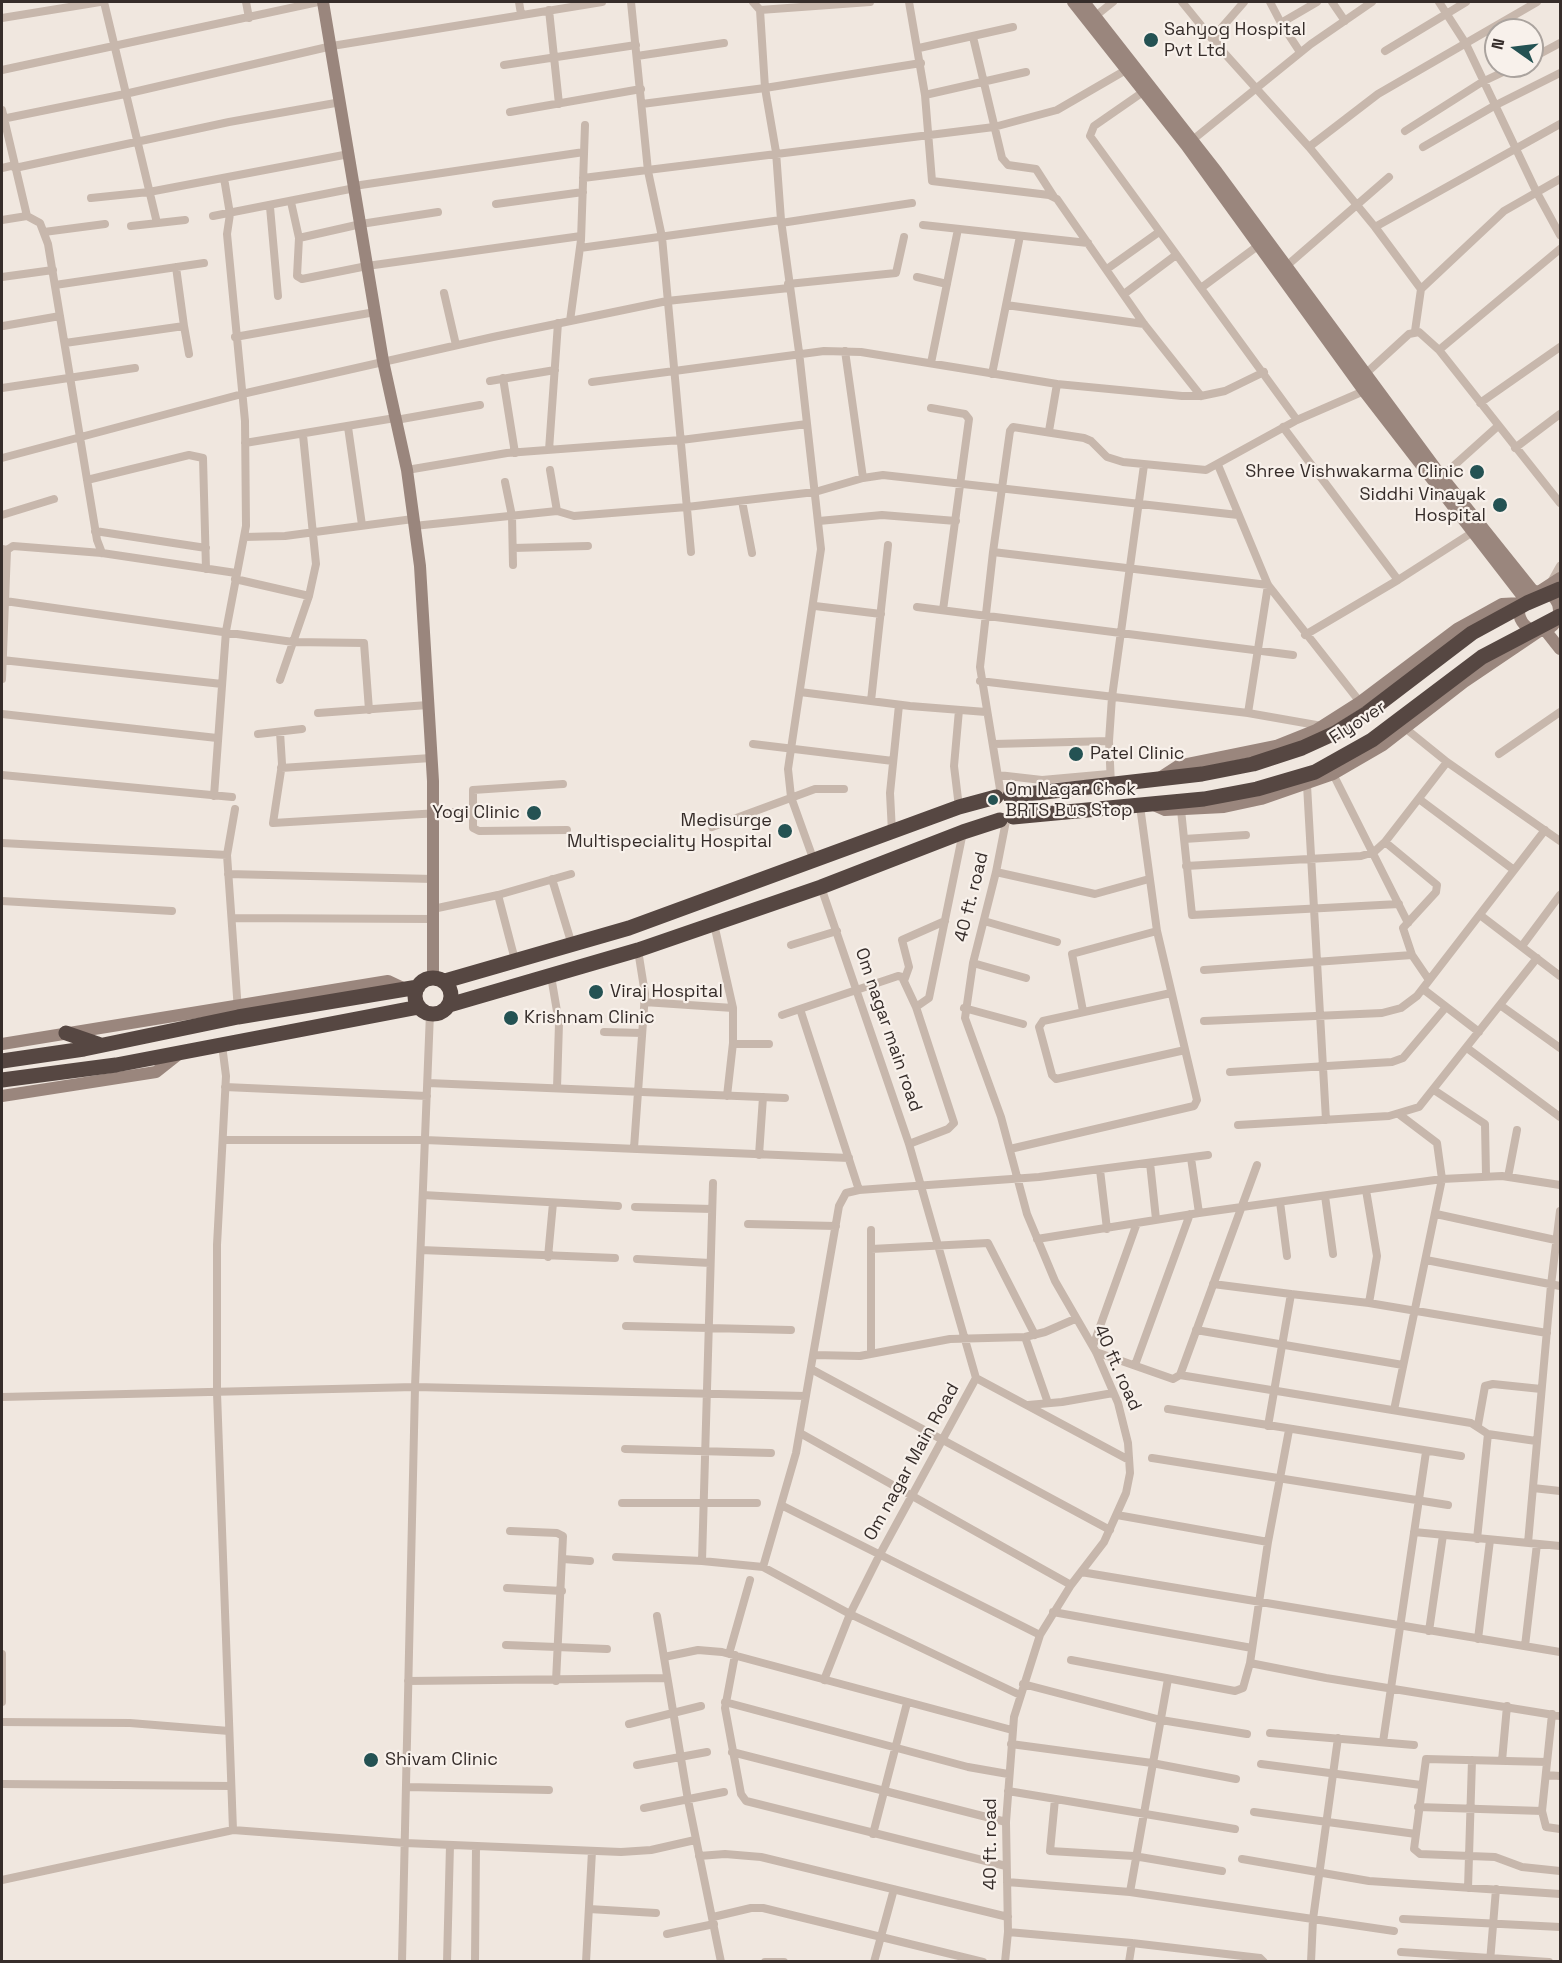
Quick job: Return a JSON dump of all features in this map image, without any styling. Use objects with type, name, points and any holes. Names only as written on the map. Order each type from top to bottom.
[{"type":"highway","name":"Flyover","points":[[439,980],[629,928],[959,807],[1002,796],[1110,779],[1158,779],[1253,764],[1311,745],[1367,713],[1473,633],[1527,603],[1557,583]]},
{"type":"highway","name":"Flyover","points":[[449,1005],[638,950],[821,887],[963,832],[1006,819],[1204,800],[1328,771],[1482,657],[1554,625]]},
{"type":"highway","points":[[1002,796],[1016,808],[1006,819],[990,810],[1002,796]]},
{"type":"highway","points":[[2,1061],[101,1045],[238,1011],[411,988],[424,980],[439,980],[451,989],[449,1005],[444,1010],[425,1010],[181,1053],[2,1080]]},
{"type":"highway","points":[[411,988],[416,1001],[425,1010]]},
{"type":"highway","points":[[66,1033],[101,1045]]},
{"type":"main road","points":[[324,2],[382,361],[406,470],[420,566],[431,758],[433,914],[439,980]]},
{"type":"main road","points":[[1073,2],[1091,19],[1189,143],[1362,382],[1476,530],[1530,596],[1556,600],[1559,611],[1554,625],[1560,649]]},
{"type":"main road","points":[[1083,2],[1091,19],[1126,70],[1189,143],[1260,245],[1282,269]]},
{"type":"main road","points":[[1158,779],[1178,766],[1276,746],[1323,727],[1457,629],[1502,604],[1530,596],[1557,583]]},
{"type":"main road","points":[[1530,596],[1519,609],[1522,622],[1527,627],[1554,625]]},
{"type":"main road","points":[[1147,805],[1160,809],[1181,810],[1224,807],[1307,785],[1328,771],[1365,757],[1464,682],[1554,625]]},
{"type":"main road","points":[[2,1044],[66,1033],[238,1011]]},
{"type":"main road","points":[[2,1096],[156,1072],[181,1053]]},
{"type":"street","points":[[2,18],[102,2],[115,46],[157,223]]},
{"type":"street","points":[[246,2],[249,18]]},
{"type":"street","points":[[2,70],[318,2]]},
{"type":"street","points":[[519,2],[521,14]]},
{"type":"street","points":[[27,216],[2,116],[125,94],[332,46],[549,10],[578,3],[602,2]]},
{"type":"street","points":[[631,2],[648,171],[662,237],[691,552]]},
{"type":"street","points":[[753,2],[760,10],[765,88],[776,152],[788,286],[799,352],[819,521],[821,565],[789,749],[791,797],[814,861]]},
{"type":"street","points":[[760,10],[870,2]]},
{"type":"street","points":[[909,2],[919,48],[934,183],[1054,197]]},
{"type":"street","points":[[1091,19],[1113,2]]},
{"type":"street","points":[[1182,2],[1375,227],[1421,289]]},
{"type":"street","points":[[1217,45],[1217,33],[1244,2]]},
{"type":"street","points":[[1270,2],[1300,52]]},
{"type":"street","points":[[1281,23],[1317,2]]},
{"type":"street","points":[[1332,2],[1345,21]]},
{"type":"street","points":[[1189,143],[1300,52],[1372,2]]},
{"type":"street","points":[[1439,2],[1466,44],[1482,82],[1536,191],[1560,233]]},
{"type":"street","points":[[1385,51],[1466,2]]},
{"type":"street","points":[[1308,147],[1378,94],[1538,2]]},
{"type":"street","points":[[549,10],[559,104]]},
{"type":"street","points":[[919,48],[1012,27]]},
{"type":"street","points":[[973,37],[994,127],[1005,163],[1036,169],[1144,324],[1201,396]]},
{"type":"street","points":[[637,56],[724,43]]},
{"type":"street","points":[[1544,52],[1560,43]]},
{"type":"street","points":[[504,64],[636,45]]},
{"type":"street","points":[[642,104],[765,88],[921,63]]},
{"type":"street","points":[[583,178],[776,152],[928,137],[994,127],[1057,111],[1126,70]]},
{"type":"street","points":[[925,95],[1026,72]]},
{"type":"street","points":[[1424,147],[1494,106],[1560,73]]},
{"type":"street","points":[[1406,131],[1490,78]]},
{"type":"street","points":[[510,112],[641,89]]},
{"type":"street","points":[[1143,92],[1094,126],[1090,136],[1297,420]]},
{"type":"street","points":[[2,168],[341,102]]},
{"type":"street","points":[[1375,227],[1560,124]]},
{"type":"street","points":[[570,321],[581,236],[585,125]]},
{"type":"street","points":[[213,216],[270,207],[355,187],[584,152]]},
{"type":"street","points":[[91,198],[149,192],[349,154]]},
{"type":"street","points":[[1282,269],[1389,177]]},
{"type":"street","points":[[214,796],[226,631],[244,537],[245,443],[228,234],[230,214],[224,178]]},
{"type":"street","points":[[1002,796],[994,744],[980,681],[993,552],[1010,431],[1013,427],[1049,431],[1091,441],[1107,458],[1144,465],[1197,471],[1218,465],[1237,451],[1297,420],[1362,382],[1415,332],[1421,289],[1494,219],[1536,191],[1560,179]]},
{"type":"street","points":[[496,204],[583,192]]},
{"type":"street","points":[[291,202],[299,238],[299,279],[367,266],[581,236]]},
{"type":"street","points":[[580,248],[912,203]]},
{"type":"street","points":[[270,207],[278,296]]},
{"type":"street","points":[[299,238],[361,224],[438,212]]},
{"type":"street","points":[[2,220],[27,216],[40,223],[44,232],[53,270],[95,531],[102,553]]},
{"type":"street","points":[[131,226],[185,220]]},
{"type":"street","points":[[44,232],[105,224]]},
{"type":"street","points":[[923,225],[1088,243]]},
{"type":"street","points":[[931,363],[958,229]]},
{"type":"street","points":[[1107,269],[1159,232]]},
{"type":"street","points":[[992,374],[1020,236]]},
{"type":"street","points":[[2,458],[242,394],[558,323],[667,301],[896,273],[904,237]]},
{"type":"street","points":[[1201,288],[1260,245]]},
{"type":"street","points":[[1439,350],[1560,249]]},
{"type":"street","points":[[1124,294],[1176,255]]},
{"type":"street","points":[[55,285],[204,263]]},
{"type":"street","points":[[176,267],[189,354]]},
{"type":"street","points":[[2,277],[53,270]]},
{"type":"street","points":[[917,277],[947,284]]},
{"type":"street","points":[[444,293],[456,345]]},
{"type":"street","points":[[1006,305],[1144,324]]},
{"type":"street","points":[[235,337],[375,312]]},
{"type":"street","points":[[3,326],[60,316]]},
{"type":"street","points":[[549,450],[558,323]]},
{"type":"street","points":[[65,343],[184,326]]},
{"type":"street","points":[[1415,332],[1439,350],[1560,503]]},
{"type":"street","points":[[1480,403],[1560,347]]},
{"type":"street","points":[[592,382],[674,373],[799,352],[845,351],[1057,384],[1154,394],[1201,396],[1242,385],[1264,372]]},
{"type":"street","points":[[845,351],[863,477]]},
{"type":"street","points":[[2,388],[135,368]]},
{"type":"street","points":[[490,381],[555,370]]},
{"type":"street","points":[[503,378],[515,453]]},
{"type":"street","points":[[1049,431],[1057,384]]},
{"type":"street","points":[[245,443],[480,405]]},
{"type":"street","points":[[931,408],[969,416],[943,610]]},
{"type":"street","points":[[1515,448],[1560,414]]},
{"type":"street","points":[[406,470],[515,453],[681,440],[807,424]]},
{"type":"street","points":[[1438,480],[1498,426]]},
{"type":"street","points":[[348,427],[362,525]]},
{"type":"street","points":[[1283,427],[1398,580]]},
{"type":"street","points":[[280,680],[309,596],[316,564],[315,531],[303,435]]},
{"type":"street","points":[[87,480],[189,455],[203,458],[206,569]]},
{"type":"street","points":[[998,775],[1042,780],[1110,779],[1109,741],[1112,697],[1144,465]]},
{"type":"street","points":[[1218,465],[1268,585],[1305,635],[1360,702]]},
{"type":"street","points":[[550,470],[557,511]]},
{"type":"street","points":[[244,537],[362,525],[557,511],[574,516],[687,507],[815,492],[863,477],[904,476],[1238,515]]},
{"type":"street","points":[[505,482],[512,516],[513,564]]},
{"type":"street","points":[[2,515],[54,500]]},
{"type":"street","points":[[742,501],[752,553]]},
{"type":"street","points":[[819,521],[882,515],[956,521]]},
{"type":"street","points":[[1305,635],[1476,530]]},
{"type":"street","points":[[95,531],[206,548]]},
{"type":"street","points":[[871,701],[888,545]]},
{"type":"street","points":[[2,679],[4,550],[13,546],[102,553],[206,569],[309,596]]},
{"type":"street","points":[[513,548],[588,546]]},
{"type":"street","points":[[993,552],[1268,585]]},
{"type":"street","points":[[1557,583],[1560,566]]},
{"type":"street","points":[[1248,713],[1268,585]]},
{"type":"street","points":[[5,601],[293,642],[364,643],[369,710]]},
{"type":"street","points":[[815,606],[881,614]]},
{"type":"street","points":[[917,607],[1293,655]]},
{"type":"street","points":[[3,660],[222,684]]},
{"type":"street","points":[[980,681],[1248,713],[1323,727]]},
{"type":"street","points":[[800,692],[899,705],[986,712]]},
{"type":"street","points":[[318,713],[428,705]]},
{"type":"street","points":[[892,832],[891,793],[899,705]]},
{"type":"street","points":[[959,710],[954,766],[959,807]]},
{"type":"street","points":[[1499,754],[1560,712]]},
{"type":"street","points":[[2,714],[217,738]]},
{"type":"street","points":[[1405,728],[1448,762],[1560,841]]},
{"type":"street","points":[[258,734],[302,729]]},
{"type":"street","points":[[280,732],[281,768],[273,822],[472,811]]},
{"type":"street","points":[[994,744],[1109,741]]},
{"type":"street","points":[[753,744],[893,760]]},
{"type":"street","points":[[281,768],[431,758]]},
{"type":"street","points":[[1186,866],[1361,856],[1374,852],[1385,842],[1448,762]]},
{"type":"street","points":[[1328,771],[1374,852],[1408,922]]},
{"type":"street","points":[[2,775],[232,797]]},
{"type":"street","points":[[563,784],[476,788],[472,794],[473,828],[479,831],[567,830]]},
{"type":"street","points":[[1307,785],[1326,1120]]},
{"type":"street","points":[[712,827],[815,789],[844,789]]},
{"type":"street","points":[[1419,799],[1514,870]]},
{"type":"street","points":[[1010,1149],[1194,1106],[1197,1100],[1157,931],[1149,879],[1147,805]]},
{"type":"street","points":[[236,809],[226,855],[238,1011]]},
{"type":"street","points":[[1181,810],[1192,915],[1399,904]]},
{"type":"street","name":"40 ft. road","points":[[1005,1962],[1008,1932],[1006,1822],[1008,1774],[1012,1730],[1020,1695],[1040,1635],[1071,1585],[1110,1530],[1129,1484],[1125,1429],[1113,1393],[1094,1349],[1075,1319],[1037,1239],[1016,1179],[1010,1149],[993,1096],[966,1026],[964,1008],[1006,819]]},
{"type":"street","points":[[1204,1021],[1392,1012],[1409,1003],[1545,830]]},
{"type":"street","points":[[916,1007],[929,998],[963,832]]},
{"type":"street","points":[[1184,839],[1246,835]]},
{"type":"street","points":[[1385,842],[1437,885],[1436,891],[1402,928],[1412,956],[1429,980]]},
{"type":"street","points":[[2,843],[226,855]]},
{"type":"street","points":[[996,872],[1095,894],[1149,879]]},
{"type":"street","points":[[228,874],[433,879]]},
{"type":"street","points":[[232,918],[433,914],[571,874]]},
{"type":"street","points":[[552,879],[573,945]]},
{"type":"street","name":"Om nagar main road","points":[[821,887],[909,1144],[920,1185]]},
{"type":"street","points":[[498,895],[514,960]]},
{"type":"street","points":[[1522,946],[1557,905],[1560,895]]},
{"type":"street","points":[[2,901],[172,911]]},
{"type":"street","points":[[1480,915],[1560,976]]},
{"type":"street","points":[[904,981],[909,968],[902,940],[945,921]]},
{"type":"street","points":[[984,921],[1057,942]]},
{"type":"street","points":[[714,924],[733,1008],[733,1044],[727,1096]]},
{"type":"street","points":[[791,945],[837,931]]},
{"type":"street","points":[[1083,1011],[1072,954],[1157,931]]},
{"type":"street","points":[[634,1148],[644,1002],[638,950]]},
{"type":"street","points":[[1204,970],[1412,956]]},
{"type":"street","points":[[1238,1125],[1400,1115],[1419,1107],[1537,958]]},
{"type":"street","points":[[973,963],[1026,978]]},
{"type":"street","points":[[551,976],[559,1023],[557,1088]]},
{"type":"street","points":[[782,1015],[898,976],[904,981],[916,1007],[954,1123],[948,1129],[909,1144]]},
{"type":"street","points":[[1422,989],[1479,1032]]},
{"type":"street","points":[[1171,993],[1083,1011],[1039,1024],[1052,1075],[1056,1079],[1185,1050]]},
{"type":"street","points":[[644,1002],[733,1008]]},
{"type":"street","points":[[1500,1005],[1560,1048]]},
{"type":"street","points":[[1230,1072],[1381,1064],[1403,1058],[1446,1007]]},
{"type":"street","points":[[964,1008],[1023,1024]]},
{"type":"street","points":[[800,1009],[859,1190]]},
{"type":"street","points":[[402,1962],[415,1387],[428,1083],[425,1010]]},
{"type":"street","points":[[604,1032],[642,1033]]},
{"type":"street","points":[[733,1044],[769,1044]]},
{"type":"street","points":[[222,1045],[225,1087],[217,1245],[217,1393],[233,1830]]},
{"type":"street","points":[[1467,1048],[1560,1117]]},
{"type":"street","points":[[428,1083],[785,1098]]},
{"type":"street","points":[[225,1087],[427,1096]]},
{"type":"street","points":[[1434,1090],[1485,1124],[1486,1175]]},
{"type":"street","points":[[759,1155],[763,1097]]},
{"type":"street","points":[[1394,1410],[1442,1179],[1437,1143],[1400,1115]]},
{"type":"street","points":[[1508,1177],[1517,1130]]},
{"type":"street","points":[[223,1140],[425,1140],[849,1158]]},
{"type":"street","points":[[763,1567],[800,1433],[836,1226],[842,1199],[846,1193],[859,1190],[1016,1179],[1208,1155]]},
{"type":"street","points":[[1134,1365],[1194,1213],[1191,1158]]},
{"type":"street","points":[[1150,1163],[1156,1219]]},
{"type":"street","points":[[1180,1375],[1257,1164]]},
{"type":"street","points":[[1100,1170],[1107,1229]]},
{"type":"street","points":[[1037,1239],[1194,1213],[1442,1179],[1486,1175],[1560,1185]]},
{"type":"street","points":[[702,1561],[705,1394],[713,1183]]},
{"type":"street","name":"Om nagar Main Road","points":[[824,1680],[850,1614],[879,1556],[976,1378],[920,1185]]},
{"type":"street","points":[[1366,1190],[1377,1256],[1369,1303]]},
{"type":"street","points":[[423,1195],[618,1206]]},
{"type":"street","points":[[1325,1196],[1333,1254]]},
{"type":"street","points":[[1280,1202],[1287,1256]]},
{"type":"street","points":[[548,1257],[553,1203]]},
{"type":"street","points":[[634,1207],[712,1209]]},
{"type":"street","points":[[1526,1646],[1536,1441],[1547,1333],[1556,1285],[1560,1211]]},
{"type":"street","points":[[1436,1214],[1558,1241]]},
{"type":"street","points":[[1137,1223],[1094,1349],[1173,1379],[1180,1375],[1394,1410],[1478,1425],[1488,1434],[1536,1441]]},
{"type":"street","points":[[748,1224],[836,1226]]},
{"type":"street","points":[[871,1230],[871,1354]]},
{"type":"street","points":[[871,1249],[985,1242],[990,1245],[1035,1335]]},
{"type":"street","points":[[421,1250],[615,1258]]},
{"type":"street","points":[[637,1259],[710,1263]]},
{"type":"street","points":[[1426,1260],[1556,1285]]},
{"type":"street","points":[[1213,1284],[1369,1303],[1547,1333]]},
{"type":"street","points":[[1268,1426],[1291,1294]]},
{"type":"street","points":[[814,1354],[871,1354],[966,1338],[1025,1337],[1075,1319]]},
{"type":"street","points":[[626,1326],[791,1329]]},
{"type":"street","points":[[1196,1330],[1403,1365]]},
{"type":"street","points":[[1025,1337],[1048,1403]]},
{"type":"street","points":[[811,1369],[943,1438],[1110,1530]]},
{"type":"street","points":[[976,1378],[1129,1460]]},
{"type":"street","points":[[1478,1425],[1485,1386],[1492,1384],[1541,1389]]},
{"type":"street","points":[[2,1397],[118,1392],[217,1393],[415,1387],[806,1396]]},
{"type":"street","points":[[1026,1405],[1113,1393]]},
{"type":"street","points":[[1168,1409],[1461,1456]]},
{"type":"street","points":[[1071,1660],[1240,1691],[1246,1680],[1250,1663],[1268,1542],[1289,1430]]},
{"type":"street","points":[[800,1433],[1071,1585]]},
{"type":"street","points":[[1477,1539],[1488,1434]]},
{"type":"street","points":[[625,1449],[771,1453]]},
{"type":"street","points":[[1383,1742],[1426,1452]]},
{"type":"street","points":[[1152,1458],[1448,1505]]},
{"type":"street","points":[[1533,1488],[1560,1491]]},
{"type":"street","points":[[622,1503],[704,1505],[757,1503]]},
{"type":"street","points":[[781,1505],[1040,1635]]},
{"type":"street","points":[[1117,1515],[1268,1542]]},
{"type":"street","points":[[510,1531],[557,1533],[563,1536],[556,1681]]},
{"type":"street","points":[[1414,1532],[1560,1546]]},
{"type":"street","points":[[1429,1631],[1443,1535]]},
{"type":"street","points":[[1478,1639],[1490,1540]]},
{"type":"street","points":[[616,1557],[702,1561],[763,1567],[850,1614],[1020,1695]]},
{"type":"street","points":[[563,1559],[590,1561]]},
{"type":"street","points":[[1081,1572],[1560,1652]]},
{"type":"street","points":[[750,1580],[732,1655],[725,1702],[732,1752],[741,1794],[746,1801],[1006,1866]]},
{"type":"street","points":[[507,1588],[562,1591]]},
{"type":"street","points":[[1053,1612],[1252,1648]]},
{"type":"street","points":[[657,1616],[695,1840],[722,1962]]},
{"type":"street","points":[[506,1645],[608,1649]]},
{"type":"street","points":[[664,1657],[698,1650],[732,1655],[1012,1730]]},
{"type":"street","points":[[2,1654],[2,1702]]},
{"type":"street","points":[[1250,1663],[1556,1715],[1547,1762],[1542,1811],[1546,1827],[1560,1829]]},
{"type":"street","points":[[408,1681],[667,1678]]},
{"type":"street","points":[[1130,1892],[1134,1856],[1168,1679]]},
{"type":"street","points":[[1023,1684],[1161,1720],[1248,1734]]},
{"type":"street","points":[[725,1702],[968,1767],[1008,1774]]},
{"type":"street","points":[[873,1834],[907,1703]]},
{"type":"street","points":[[629,1724],[701,1706]]},
{"type":"street","points":[[1502,1761],[1507,1706]]},
{"type":"street","points":[[2,1722],[130,1723],[229,1731]]},
{"type":"street","points":[[1270,1733],[1414,1744]]},
{"type":"street","points":[[1311,1962],[1313,1919],[1338,1738]]},
{"type":"street","points":[[1011,1744],[1152,1763],[1236,1779]]},
{"type":"street","points":[[637,1765],[707,1752]]},
{"type":"street","points":[[732,1752],[1006,1822]]},
{"type":"street","points":[[1547,1762],[1426,1760],[1418,1807],[1416,1853],[1495,1857],[1522,1868],[1560,1871]]},
{"type":"street","points":[[1468,1888],[1472,1760]]},
{"type":"street","points":[[1261,1764],[1421,1785]]},
{"type":"street","points":[[1546,1775],[1560,1776]]},
{"type":"street","points":[[2,1784],[231,1786]]},
{"type":"street","points":[[407,1787],[549,1790]]},
{"type":"street","points":[[1008,1791],[1235,1828]]},
{"type":"street","points":[[644,1808],[724,1792]]},
{"type":"street","points":[[1055,1799],[1050,1851],[1134,1856],[1222,1871]]},
{"type":"street","points":[[1418,1807],[1542,1811]]},
{"type":"street","points":[[1254,1812],[1416,1834]]},
{"type":"street","points":[[2,1880],[233,1830],[405,1843],[592,1851],[642,1851],[695,1840]]},
{"type":"street","points":[[447,1962],[450,1845]]},
{"type":"street","points":[[475,1962],[476,1846]]},
{"type":"street","points":[[586,1962],[592,1851]]},
{"type":"street","points":[[699,1856],[725,1854],[761,1857],[1008,1917]]},
{"type":"street","points":[[1242,1859],[1370,1881],[1560,1894]]},
{"type":"street","points":[[1007,1882],[1130,1892],[1394,1931]]},
{"type":"street","points":[[874,1962],[894,1889]]},
{"type":"street","points":[[1490,1960],[1496,1889]]},
{"type":"street","points":[[667,1934],[751,1908],[763,1908],[983,1962]]},
{"type":"street","points":[[589,1910],[656,1913]]},
{"type":"street","points":[[1403,1919],[1560,1927]]},
{"type":"street","points":[[1008,1932],[1132,1943],[1220,1958],[1260,1958],[1264,1962]]},
{"type":"street","points":[[1130,1962],[1132,1943]]},
{"type":"street","points":[[1401,1952],[1490,1960],[1549,1962]]},
{"type":"street","points":[[765,1962],[783,1962]]},
{"type":"place","name":"Sahyog Hospital Pvt Ltd","points":[[1151,40]]},
{"type":"place","name":"Shree Vishwakarma Clinic","points":[[1477,472]]},
{"type":"place","name":"Siddhi Vinayak Hospital","points":[[1500,505]]},
{"type":"place","name":"Patel Clinic","points":[[1076,754]]},
{"type":"place","name":"Om Nagar Chok BRTS Bus Stop","points":[[993,800]]},
{"type":"place","name":"Yogi Clinic","points":[[534,813]]},
{"type":"place","name":"Medisurge Multispeciality Hospital","points":[[785,831]]},
{"type":"place","name":"Viraj Hospital","points":[[596,992]]},
{"type":"place","name":"Krishnam Clinic","points":[[511,1018]]},
{"type":"place","name":"Shivam Clinic","points":[[371,1760]]}]
